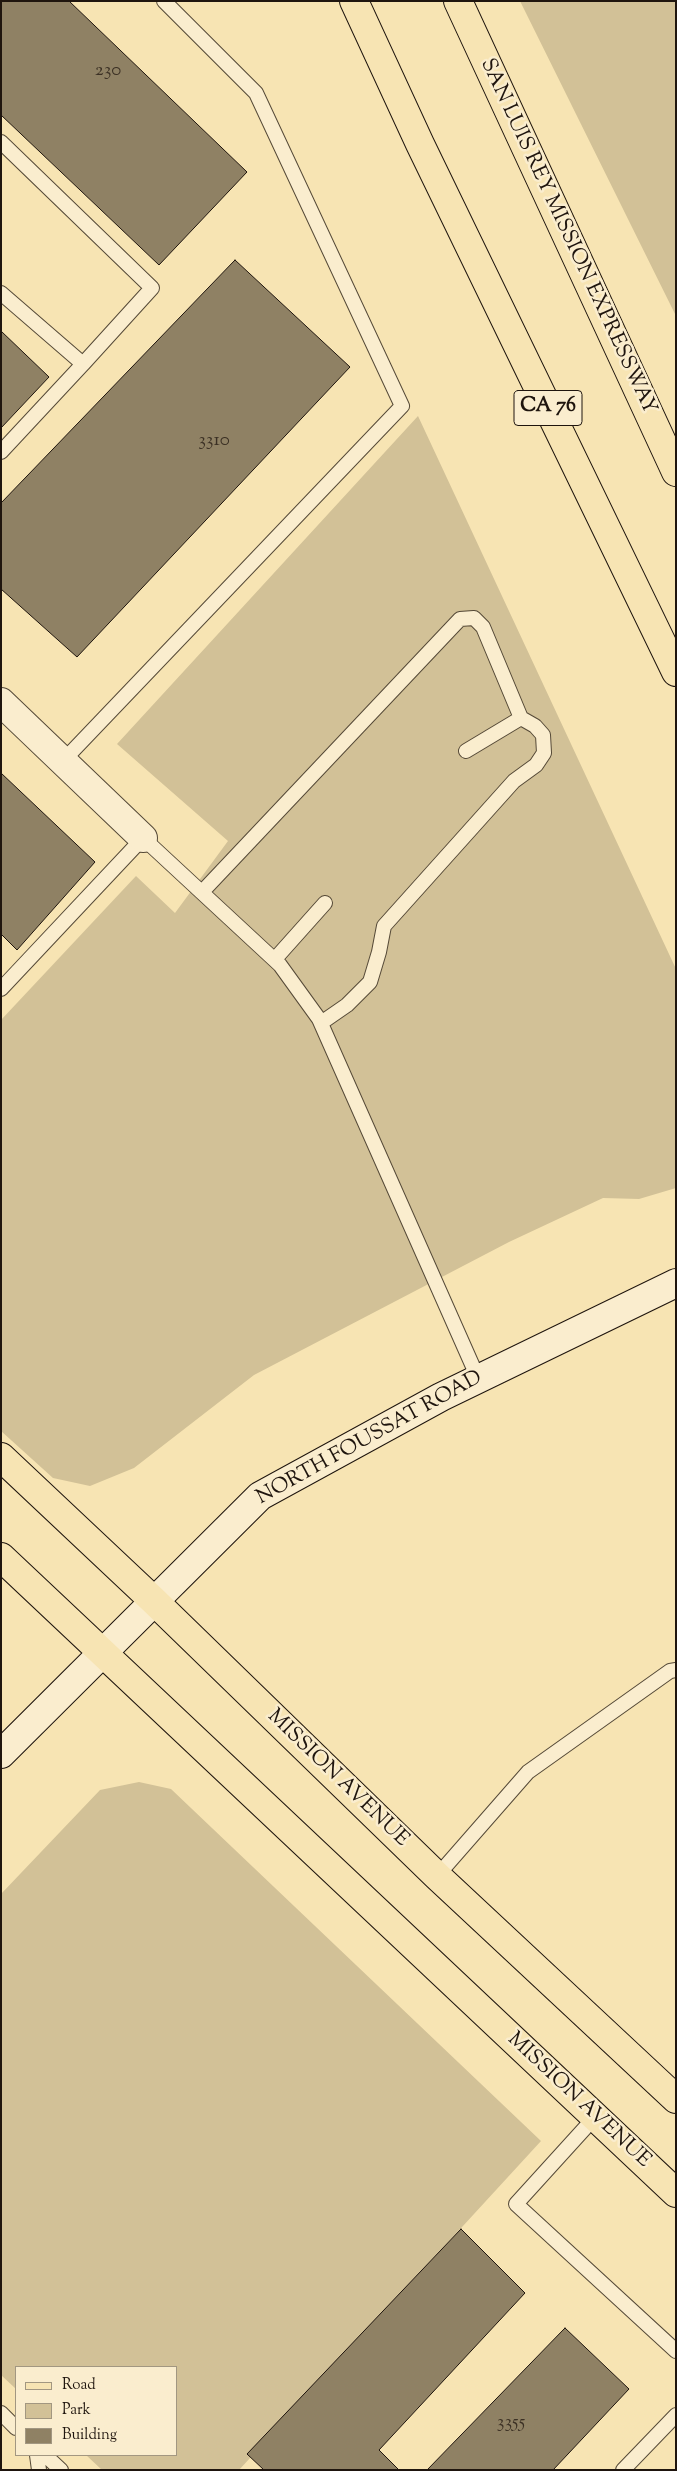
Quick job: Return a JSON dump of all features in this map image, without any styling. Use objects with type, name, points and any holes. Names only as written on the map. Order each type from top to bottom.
[{"type":"main road","name":"CA 76","points":[[354,1],[420,144],[676,672]]},
{"type":"main road","name":"SAN LUIS REY MISSION EXPRESSWAY","points":[[458,1],[676,472]]},
{"type":"main road","points":[[1,702],[143,838]]},
{"type":"main road","name":"NORTH FOUSSAT ROAD","points":[[1,1754],[260,1496],[478,1378],[676,1283]]},
{"type":"main road","name":"MISSION AVENUE","points":[[1,1457],[154,1601],[437,1876],[676,2099]]},
{"type":"main road","name":"MISSION AVENUE","points":[[1,1556],[105,1652],[676,2193]]},
{"type":"lane","points":[[63,761],[402,406],[256,93],[164,1]]},
{"type":"lane","points":[[1,142],[152,288],[1,452]]},
{"type":"lane","points":[[1,293],[83,364]]},
{"type":"lane","points":[[202,892],[460,619],[474,618],[483,627],[521,718],[535,726],[543,735],[544,753],[536,765],[514,781],[384,926],[370,982],[347,1005],[321,1023]]},
{"type":"lane","points":[[466,750],[521,718]]},
{"type":"lane","points":[[1,989],[143,838],[274,959],[321,1023],[478,1378]]},
{"type":"lane","points":[[274,959],[325,904]]},
{"type":"lane","points":[[437,1876],[528,1772],[670,1671],[676,1670]]},
{"type":"lane","points":[[595,2117],[516,2204],[676,2351]]},
{"type":"lane","points":[[1,2413],[15,2427]]},
{"type":"lane","points":[[623,2470],[676,2415]]},
{"type":"lane","points":[[37,2456],[39,2470]]},
{"type":"lane","points":[[46,2456],[61,2470]]},
{"type":"green space","points":[[520,1],[676,1],[676,316]]},
{"type":"green space","points":[[418,416],[676,969],[676,1188],[639,1199],[603,1198],[509,1242],[254,1375],[134,1468],[90,1486],[53,1478],[1,1431],[1,1020],[136,876],[175,913],[228,841],[117,744]]},
{"type":"green space","points":[[139,1782],[171,1789],[541,2141],[239,2470],[102,2470],[87,2456],[178,2456],[178,2366],[15,2366],[15,2388],[1,2375],[1,1894],[100,1790]]},
{"type":"building","points":[[1,1],[69,1],[247,172],[159,265],[1,115]]},
{"type":"building","points":[[235,260],[350,367],[77,657],[1,589],[1,503]]},
{"type":"building","points":[[1,331],[49,377],[1,428]]},
{"type":"building","points":[[1,773],[95,862],[17,950],[1,934]]},
{"type":"building","points":[[461,2229],[525,2293],[379,2450],[399,2470],[264,2470],[247,2454]]},
{"type":"building","points":[[565,2328],[629,2389],[553,2470],[427,2470]]}]
